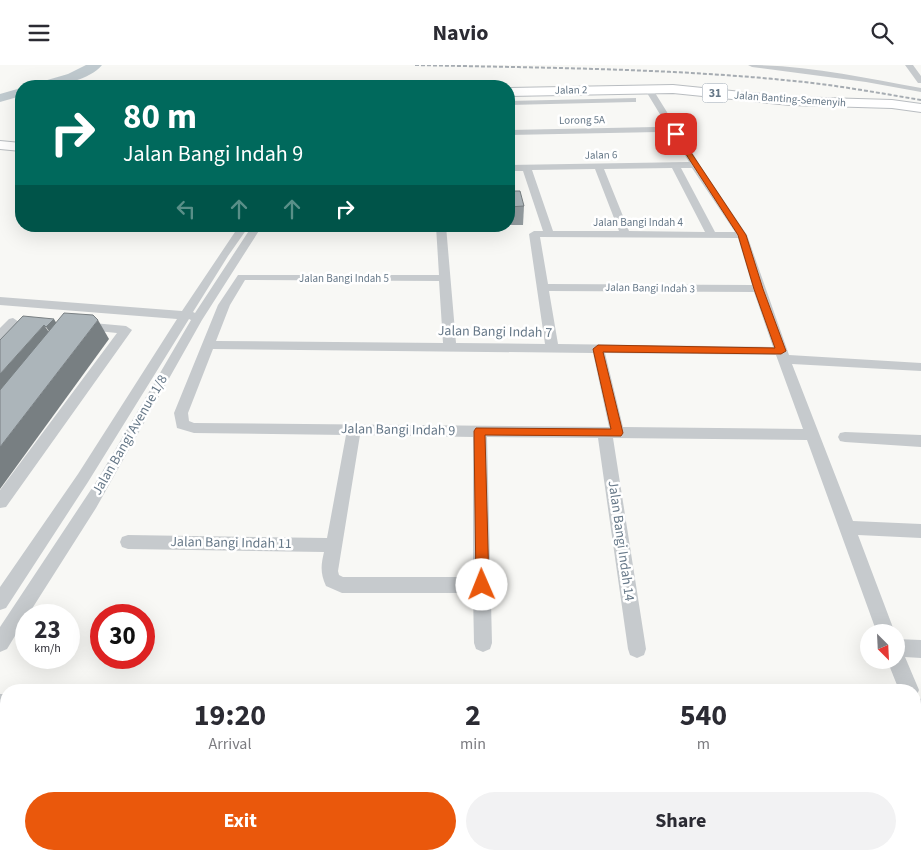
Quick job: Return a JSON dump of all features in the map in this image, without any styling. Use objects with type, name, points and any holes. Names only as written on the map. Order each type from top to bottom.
[{"type":"main road","name":"Jalan Banting-Semenyih","points":[[515,92],[648,88],[798,102],[892,104],[921,108]]},
{"type":"main road","points":[[0,145],[15,146]]},
{"type":"street","points":[[752,65],[866,80],[921,90]]},
{"type":"street","points":[[909,65],[921,81]]},
{"type":"street","points":[[648,88],[695,165],[742,235],[782,355],[883,624]]},
{"type":"street","name":"Jalan 2","points":[[515,103],[633,100]]},
{"type":"street","name":"Lorong 5A","points":[[515,133],[656,130]]},
{"type":"street","points":[[675,165],[712,235]]},
{"type":"street","name":"Jalan 6","points":[[515,168],[695,165]]},
{"type":"street","points":[[599,167],[624,234]]},
{"type":"street","points":[[527,168],[549,234]]},
{"type":"street","name":"Jalan Bangi Avenue 1/8","points":[[0,643],[102,485],[223,255],[240,232]]},
{"type":"street","name":"Jalan Bangi Avenue 1/8","points":[[0,601],[192,316],[253,232]]},
{"type":"street","points":[[442,232],[450,347]]},
{"type":"street","name":"Jalan Bangi Indah 4","points":[[542,287],[534,234],[742,235]]},
{"type":"street","name":"Jalan Bangi Indah 5","points":[[209,345],[224,305],[242,277],[446,278]]},
{"type":"street","points":[[542,287],[552,348]]},
{"type":"street","name":"Jalan Bangi Indah 3","points":[[542,287],[759,289]]},
{"type":"street","points":[[0,301],[192,316]]},
{"type":"street","points":[[0,336],[13,322]]},
{"type":"street","points":[[0,502],[126,330],[72,325]]},
{"type":"street","name":"Jalan Bangi Indah 7","points":[[209,345],[598,349],[782,355],[921,367]]},
{"type":"street","name":"Jalan Bangi Indah 9","points":[[209,345],[181,413],[182,424],[194,428],[812,435]]},
{"type":"street","name":"Jalan Bangi Indah 14","points":[[598,349],[611,433],[637,649]]},
{"type":"street","points":[[354,430],[329,571],[332,580],[342,585],[482,585]]},
{"type":"street","points":[[480,431],[483,643]]},
{"type":"street","points":[[845,437],[921,441]]},
{"type":"street","points":[[847,528],[921,531]]},
{"type":"street","name":"Jalan Bangi Indah 11","points":[[128,542],[333,545]]},
{"type":"street","points":[[905,648],[921,649]]},
{"type":"street","points":[[900,669],[907,684]]},
{"type":"building","points":[[515,191],[520,191],[524,206],[515,207]]},
{"type":"building","points":[[64,313],[93,315],[98,320],[0,447],[0,390]]},
{"type":"building","points":[[23,316],[54,319],[46,327],[44,325],[0,374],[0,340]]},
{"type":"waterway","points":[[63,80],[73,77],[96,65]]},
{"type":"waterway","points":[[0,98],[15,94]]},
{"type":"railway","points":[[415,65],[699,73],[794,81],[858,89],[921,100]]},
{"type":"route","points":[[482,585],[480,431],[617,433],[598,349],[781,351],[742,235],[676,134]]}]
